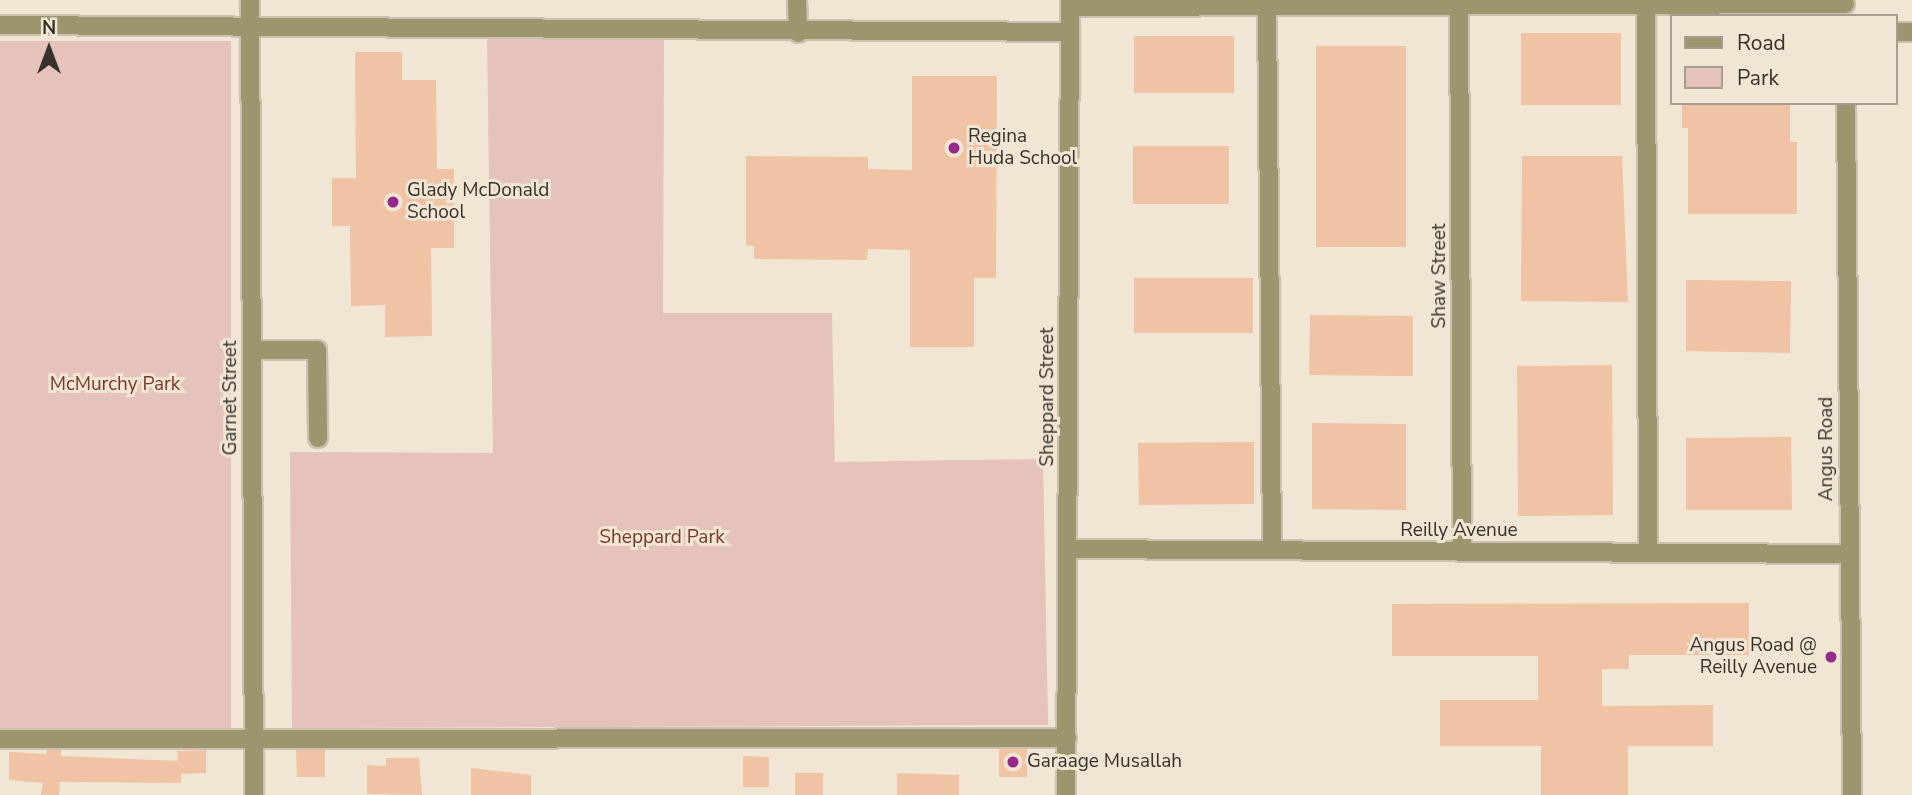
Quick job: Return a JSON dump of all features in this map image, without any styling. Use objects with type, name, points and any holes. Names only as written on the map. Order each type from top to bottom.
[{"type":"street","name":"Garnet Street","points":[[250,0],[254,795]]},
{"type":"street","points":[[797,0],[798,33]]},
{"type":"street","points":[[1070,3],[1267,5],[1459,2],[1845,7]]},
{"type":"street","name":"Shaw Street","points":[[1459,2],[1462,552]]},
{"type":"street","name":"Sheppard Street","points":[[1066,795],[1070,3]]},
{"type":"street","points":[[1646,3],[1648,553]]},
{"type":"street","points":[[1267,5],[1272,550]]},
{"type":"street","points":[[0,24],[798,33],[1070,32]]},
{"type":"street","name":"Angus Road","points":[[1846,105],[1852,795]]},
{"type":"street","points":[[252,350],[317,350],[318,438]]},
{"type":"street","name":"Reilly Avenue","points":[[1069,549],[1848,554]]},
{"type":"street","points":[[0,739],[1067,738]]},
{"type":"green space","name":"Sheppard Park","points":[[664,38],[663,313],[832,313],[835,462],[1043,459],[1048,725],[292,728],[290,452],[493,453],[487,39]]},
{"type":"green space","name":"McMurchy Park","points":[[0,41],[231,41],[231,728],[0,728]]},
{"type":"building","points":[[1521,33],[1621,33],[1621,105],[1521,105]]},
{"type":"building","points":[[1134,36],[1234,36],[1234,93],[1134,93]]},
{"type":"building","points":[[1316,46],[1406,46],[1406,247],[1316,247]]},
{"type":"building","name":"Glady McDonald School","points":[[355,52],[402,52],[402,80],[436,80],[437,169],[454,169],[454,248],[431,248],[432,336],[385,337],[385,305],[351,306],[350,226],[332,226],[332,178],[356,178]]},
{"type":"building","points":[[912,76],[997,76],[996,278],[974,278],[974,347],[910,347],[910,250],[868,249],[867,260],[754,259],[754,246],[746,245],[746,156],[868,157],[868,169],[912,170]]},
{"type":"building","points":[[1682,105],[1790,105],[1790,142],[1797,142],[1797,214],[1688,214],[1688,128],[1682,128]]},
{"type":"building","points":[[1133,146],[1229,146],[1229,204],[1133,204]]},
{"type":"building","points":[[1522,156],[1622,156],[1628,302],[1521,301]]},
{"type":"building","points":[[1134,278],[1253,278],[1253,333],[1134,333]]},
{"type":"building","points":[[1686,280],[1791,281],[1790,353],[1686,351]]},
{"type":"building","points":[[1310,315],[1413,316],[1413,376],[1309,375]]},
{"type":"building","points":[[1612,365],[1613,515],[1518,516],[1517,366]]},
{"type":"building","points":[[1312,423],[1406,424],[1406,510],[1312,509]]},
{"type":"building","points":[[1791,437],[1792,510],[1686,510],[1686,438]]},
{"type":"building","points":[[1254,442],[1254,504],[1139,505],[1138,443]]},
{"type":"building","points":[[1749,603],[1749,655],[1629,655],[1629,669],[1602,669],[1602,706],[1713,705],[1713,746],[1628,746],[1628,795],[1541,795],[1541,746],[1440,746],[1440,700],[1538,700],[1538,656],[1392,656],[1392,604]]},
{"type":"building","name":"Garaage Musallah","points":[[999,749],[1027,749],[1027,777],[999,777]]},
{"type":"building","points":[[47,750],[61,750],[61,756],[178,761],[177,751],[206,750],[206,773],[181,774],[181,783],[60,782],[59,795],[41,795],[43,783],[9,780],[9,752],[46,754]]},
{"type":"building","points":[[296,750],[325,750],[325,777],[297,777]]},
{"type":"building","points":[[743,756],[769,757],[769,787],[743,787]]},
{"type":"building","points":[[386,758],[419,758],[422,795],[367,794],[367,765],[386,766]]},
{"type":"building","points":[[471,768],[531,775],[531,795],[471,795]]},
{"type":"building","points":[[795,773],[823,773],[823,795],[795,795]]},
{"type":"building","points":[[897,773],[959,775],[959,795],[897,795]]},
{"type":"place","name":"Regina Huda School","points":[[954,148]]},
{"type":"place","name":"Glady McDonald School","points":[[393,202]]},
{"type":"place","name":"Angus Road @ Reilly Avenue","points":[[1831,657]]},
{"type":"place","name":"Garaage Musallah","points":[[1013,762]]}]
